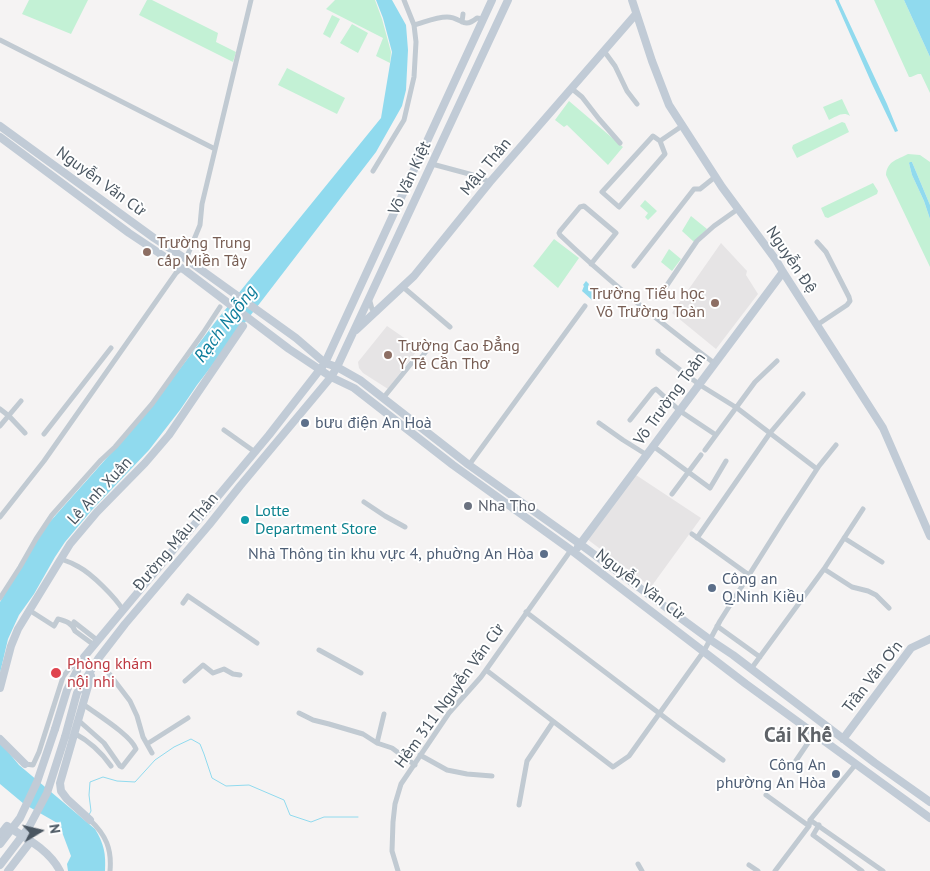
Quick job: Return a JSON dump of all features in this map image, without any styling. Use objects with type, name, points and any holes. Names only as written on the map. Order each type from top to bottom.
[{"type":"main road","name":"Võ Văn Kiệt","points":[[320,370],[325,363],[492,0]]},
{"type":"main road","name":"Võ Văn Kiệt","points":[[337,367],[508,0]]},
{"type":"main road","name":"Nguyễn Đệ","points":[[632,0],[669,105],[715,177],[776,260],[883,428],[930,536]]},
{"type":"main road","name":"Mậu Thân","points":[[353,333],[414,276],[490,182],[636,14]]},
{"type":"main road","name":"Nguyễn Văn Cừ","points":[[0,126],[296,338],[325,363],[337,367],[360,380],[384,397],[469,465],[730,653],[875,764],[930,802]]},
{"type":"main road","name":"Nguyễn Văn Cừ","points":[[0,137],[130,233],[184,270],[289,349],[331,377],[354,388],[453,465],[573,551],[746,684],[930,818]]},
{"type":"main road","points":[[42,168],[47,160]]},
{"type":"main road","name":"Võ Trường Toản","points":[[573,551],[700,385],[714,363],[783,272]]},
{"type":"main road","name":"Lê Anh Xuân","points":[[0,688],[11,646],[18,629],[70,544],[97,512],[145,463],[168,435],[244,326]]},
{"type":"main road","name":"Đường Mậu Thân","points":[[0,865],[29,827],[47,793],[77,694],[96,661],[331,377],[337,367]]},
{"type":"main road","name":"Đường Mậu Thân","points":[[0,844],[20,818],[37,782],[67,690],[84,657],[255,452],[320,370]]},
{"type":"main road","points":[[232,479],[240,486]]},
{"type":"main road","name":"Trần Văn Ơn","points":[[844,739],[911,648],[930,639]]},
{"type":"main road","points":[[88,819],[67,799],[61,791],[60,783],[96,661]]},
{"type":"main road","points":[[0,739],[25,764]]},
{"type":"main road","points":[[0,835],[7,826],[31,841],[48,855],[60,871]]},
{"type":"main road","points":[[8,871],[31,841]]},
{"type":"street","points":[[186,260],[200,225],[202,204],[251,0]]},
{"type":"street","points":[[373,171],[404,120],[414,77],[416,42],[414,24],[404,0]]},
{"type":"street","points":[[462,22],[463,14]]},
{"type":"street","points":[[414,24],[446,17],[462,22],[471,22],[477,18],[484,19]]},
{"type":"street","points":[[0,40],[215,149]]},
{"type":"street","points":[[604,51],[615,66],[627,91],[637,104]]},
{"type":"street","points":[[571,88],[582,97],[620,143]]},
{"type":"street","points":[[660,141],[682,126]]},
{"type":"street","points":[[653,136],[660,141],[665,154],[620,207],[602,192],[653,136]]},
{"type":"street","points":[[432,164],[490,182]]},
{"type":"street","points":[[634,266],[694,189],[700,189],[715,177]]},
{"type":"street","points":[[591,264],[616,233],[582,206],[559,234],[591,264],[714,363]]},
{"type":"street","points":[[662,291],[697,242],[714,226],[738,209]]},
{"type":"street","points":[[817,325],[849,304],[850,301],[826,252],[818,242]]},
{"type":"street","points":[[0,517],[44,460],[176,273],[184,270]]},
{"type":"street","points":[[403,287],[450,327]]},
{"type":"street","points":[[369,298],[372,309],[377,312]]},
{"type":"street","points":[[469,465],[586,306]]},
{"type":"street","points":[[0,598],[52,515],[152,404],[220,307]]},
{"type":"street","points":[[384,397],[414,360],[418,362],[430,346]]},
{"type":"street","points":[[44,434],[111,348]]},
{"type":"street","points":[[658,351],[658,353],[700,385],[737,408],[817,469]]},
{"type":"street","points":[[705,450],[755,382],[777,361]]},
{"type":"street","points":[[630,420],[655,389],[680,411],[716,435]]},
{"type":"street","points":[[697,538],[770,433],[803,394]]},
{"type":"street","points":[[0,426],[21,401]]},
{"type":"street","points":[[0,409],[25,433]]},
{"type":"street","points":[[600,423],[646,455]]},
{"type":"street","points":[[224,430],[255,452]]},
{"type":"street","points":[[486,670],[612,767],[629,756],[704,651],[709,639],[783,521],[817,469],[836,445]]},
{"type":"street","points":[[653,446],[710,488],[726,461]]},
{"type":"street","points":[[672,494],[701,455]]},
{"type":"street","points":[[364,502],[405,526]]},
{"type":"street","points":[[751,669],[824,569],[863,509]]},
{"type":"street","points":[[692,534],[749,575]]},
{"type":"street","points":[[844,538],[882,562]]},
{"type":"street","name":"Hẻm 311 Nguyễn Văn Cừ","points":[[398,871],[392,851],[393,822],[394,804],[401,784],[449,713],[481,677],[526,612],[573,551]]},
{"type":"street","points":[[61,559],[80,567],[95,579],[118,601],[123,610]]},
{"type":"street","points":[[824,569],[852,587],[868,591],[889,608]]},
{"type":"street","points":[[183,604],[188,596],[257,643]]},
{"type":"street","points":[[29,610],[53,627],[58,619],[66,621],[76,631],[95,642]]},
{"type":"street","points":[[526,612],[723,760]]},
{"type":"street","points":[[74,622],[95,642]]},
{"type":"street","points":[[717,626],[760,657]]},
{"type":"street","points":[[319,650],[361,673]]},
{"type":"street","points":[[25,764],[33,765],[39,752],[63,678],[67,671],[84,657]]},
{"type":"street","points":[[96,661],[130,701],[143,737],[152,753]]},
{"type":"street","points":[[185,681],[203,665],[213,673],[224,670],[240,675]]},
{"type":"street","points":[[78,720],[104,744],[122,767],[136,749],[129,738],[83,704]]},
{"type":"street","points":[[299,713],[313,720],[363,734],[377,743],[392,748],[415,765]]},
{"type":"street","points":[[377,743],[384,714]]},
{"type":"street","points":[[147,744],[188,718]]},
{"type":"street","points":[[519,805],[527,761],[553,722]]},
{"type":"street","points":[[74,733],[103,755],[111,766]]},
{"type":"street","points":[[793,764],[814,734]]},
{"type":"street","points":[[420,755],[447,770],[492,776]]},
{"type":"street","points":[[775,871],[809,823],[856,764]]},
{"type":"street","points":[[766,795],[809,823],[819,825],[883,871]]},
{"type":"street","points":[[88,819],[99,828],[107,840],[110,855],[110,871]]},
{"type":"street","points":[[819,825],[813,835],[862,871]]},
{"type":"street","points":[[638,864],[642,871]]},
{"type":"street","points":[[749,865],[758,871]]},
{"type":"shaded area","name":"Trường Tiểu học Võ Trường Toàn","points":[[721,243],[747,271],[746,275],[758,294],[716,349],[672,313]]},
{"type":"shaded area","name":"Trường Cao Đẳng Y Tế Cần Thơ","points":[[387,326],[419,348],[388,389],[363,373],[359,368],[358,362]]},
{"type":"shaded area","points":[[636,475],[701,518],[651,587],[587,539]]},
{"type":"green space","points":[[29,0],[88,0],[71,34],[22,14]]},
{"type":"green space","points":[[147,0],[152,0],[218,33],[216,42],[236,52],[233,62],[139,15]]},
{"type":"green space","points":[[335,0],[375,0],[391,52],[390,63],[376,56],[383,38],[326,9]]},
{"type":"green space","points":[[874,0],[904,0],[930,57],[930,93],[921,74],[909,77]]},
{"type":"green space","points":[[332,15],[340,19],[330,38],[323,34]]},
{"type":"green space","points":[[352,24],[368,33],[358,53],[340,43]]},
{"type":"green space","points":[[287,68],[345,98],[337,114],[278,85]]},
{"type":"green space","points":[[842,99],[850,116],[842,114],[829,120],[823,107]]},
{"type":"green space","points":[[569,101],[623,147],[608,165],[567,125],[564,127],[555,120]]},
{"type":"green space","points":[[842,122],[845,123],[849,132],[797,158],[792,148],[793,145]]},
{"type":"green space","points":[[908,154],[920,155],[930,162],[930,205],[912,162],[909,163],[930,219],[930,267],[886,175],[890,164]]},
{"type":"green space","points":[[873,183],[878,191],[877,194],[828,218],[825,217],[821,208]]},
{"type":"green space","points":[[645,200],[657,211],[648,220],[645,217],[648,213],[640,206]]},
{"type":"green space","points":[[691,216],[707,229],[694,242],[682,231]]},
{"type":"green space","points":[[554,239],[579,258],[558,288],[533,266]]},
{"type":"green space","points":[[669,249],[681,259],[672,271],[661,262]]},
{"type":"water","name":"Rạch Ngỗng","points":[[376,0],[392,0],[406,25],[408,50],[406,90],[402,106],[376,152],[197,385],[180,410],[149,450],[91,511],[65,542],[19,615],[8,639],[0,673],[0,602],[47,525],[145,415],[216,321],[381,118],[392,52]]},
{"type":"water","points":[[835,0],[839,0],[898,131],[895,132]]},
{"type":"water","points":[[904,0],[930,0],[930,57]]},
{"type":"water","points":[[910,162],[912,162],[930,205],[930,219],[912,175]]},
{"type":"water","points":[[586,281],[589,284],[588,287],[597,296],[595,299],[592,300],[582,291]]},
{"type":"water","points":[[0,742],[19,765],[95,829],[104,849],[105,871],[68,871],[67,864],[71,856],[59,824],[24,804],[0,784]]},
{"type":"waterway","points":[[89,815],[91,811],[90,782],[103,777],[117,781],[135,782],[155,760],[174,747],[191,739],[200,744],[212,778],[226,786],[249,785],[284,800],[290,815],[311,822],[324,817],[358,817]]},
{"type":"place","name":"Trường Trung cấp Miền Tây","points":[[147,252]]},
{"type":"place","name":"Trường Tiểu học Võ Trường Toàn","points":[[715,303]]},
{"type":"place","name":"Trường Cao Đẳng Y Tế Cần Thơ","points":[[388,355]]},
{"type":"place","name":"bưu điện An Hoà","points":[[305,423]]},
{"type":"place","name":"Nha Tho","points":[[468,506]]},
{"type":"place","name":"Lotte Department Store","points":[[245,520]]},
{"type":"place","name":"Nhà Thông tin khu vực 4, phuờng An Hòa","points":[[544,554]]},
{"type":"place","name":"Công an Q.Ninh Kiều","points":[[712,588]]},
{"type":"place","name":"Phòng khám nội nhi","points":[[56,673]]},
{"type":"place","name":"Công An phường An Hòa","points":[[836,774]]},
{"type":"district","name":"Cái Khế","points":[[798,736]]}]
